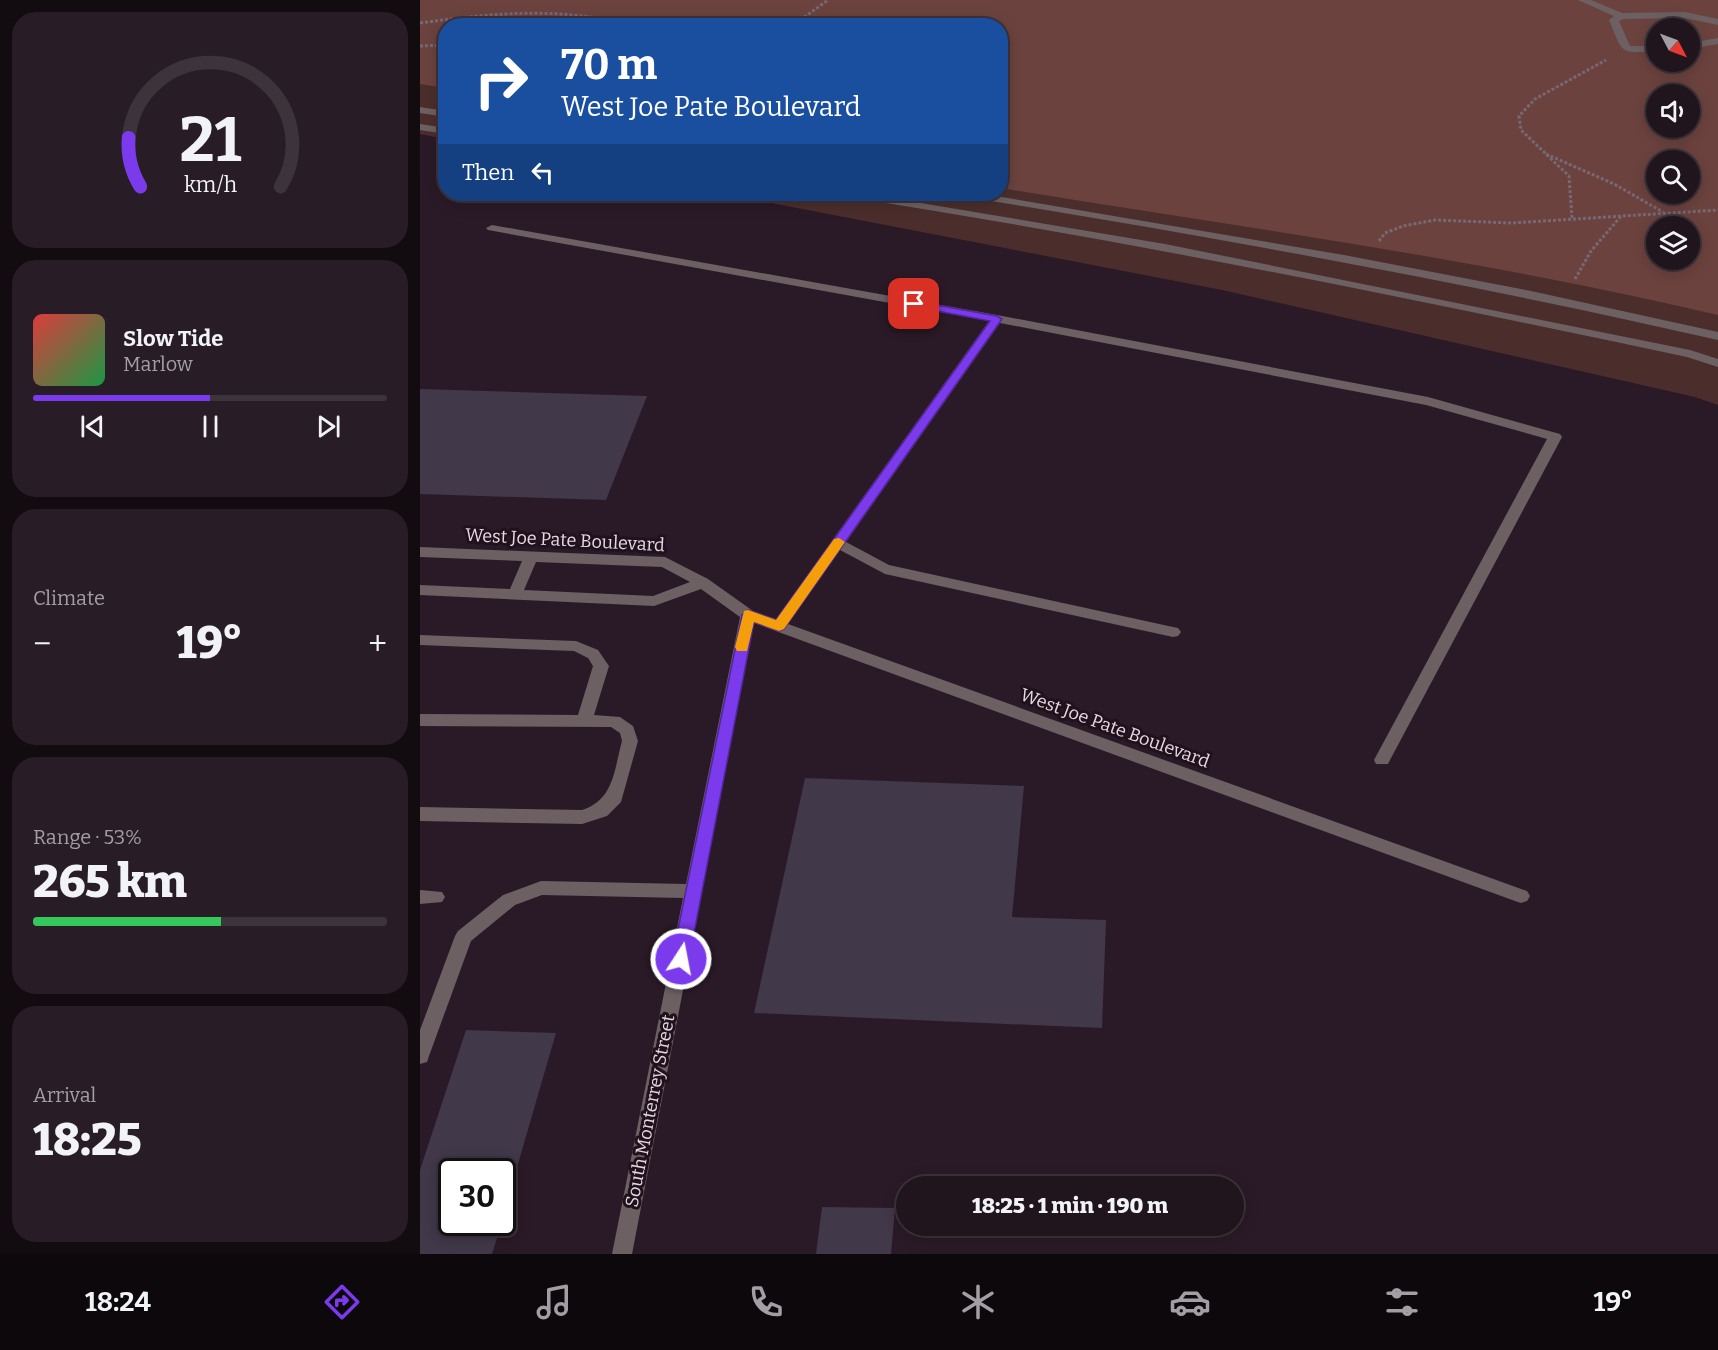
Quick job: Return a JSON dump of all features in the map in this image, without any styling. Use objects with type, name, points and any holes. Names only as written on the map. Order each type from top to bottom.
[{"type":"street","points":[[1583,0],[1621,16],[1685,15],[1718,22]]},
{"type":"street","points":[[1621,16],[1614,20],[1626,49],[1646,49]]},
{"type":"street","points":[[1700,44],[1718,41]]},
{"type":"street","points":[[420,110],[438,113]]},
{"type":"street","points":[[420,127],[438,130]]},
{"type":"street","points":[[895,201],[1001,217],[1412,295],[1690,354],[1718,363]]},
{"type":"street","points":[[1008,201],[1246,239],[1564,300],[1718,336]]},
{"type":"street","points":[[492,228],[997,319],[1428,401],[1555,437],[1382,760]]},
{"type":"street","points":[[779,626],[997,319]]},
{"type":"street","points":[[838,543],[885,569],[1173,632]]},
{"type":"street","name":"West Joe Pate Boulevard","points":[[420,552],[665,562],[703,583],[748,615],[1521,896]]},
{"type":"street","points":[[515,594],[531,556]]},
{"type":"street","points":[[420,590],[654,600],[703,583]]},
{"type":"street","name":"South Monterrey Street","points":[[622,1254],[748,615]]},
{"type":"street","points":[[420,640],[576,646],[592,654],[601,666],[584,721]]},
{"type":"street","points":[[420,720],[614,721],[627,730],[630,741],[615,797],[602,811],[582,817],[420,814]]},
{"type":"street","points":[[420,1056],[464,936],[509,900],[541,888],[694,891]]},
{"type":"path","points":[[803,18],[828,0]]},
{"type":"path","points":[[469,18],[548,10],[609,18]]},
{"type":"path","points":[[420,23],[438,21]]},
{"type":"path","points":[[420,46],[438,45]]},
{"type":"path","points":[[1572,218],[1569,176],[1521,130],[1520,116],[1536,99],[1626,49]]},
{"type":"path","points":[[1544,153],[1614,184],[1664,212]]},
{"type":"path","points":[[1365,262],[1385,233],[1403,226],[1435,220],[1512,223],[1622,214],[1718,210]]},
{"type":"path","points":[[1564,300],[1591,251],[1622,214]]},
{"type":"shaded area","points":[[420,0],[1718,0],[1718,405],[1695,397],[1222,290],[761,201],[1008,201],[1008,18],[438,18],[438,138],[420,134]]},
{"type":"shaded area","points":[[420,0],[1718,0],[1718,315],[1450,260],[1008,189],[1008,18],[438,18],[438,87],[420,84]]},
{"type":"building","points":[[420,389],[647,396],[606,500],[420,494]]},
{"type":"building","points":[[805,778],[1024,786],[1012,917],[1106,920],[1102,1028],[754,1013]]},
{"type":"building","points":[[466,1030],[556,1033],[516,1171],[516,1158],[438,1158],[438,1236],[498,1236],[492,1254],[420,1254],[420,1170]]},
{"type":"building","points":[[822,1207],[895,1208],[891,1254],[816,1254]]},
{"type":"slow traffic","points":[[742,647],[748,615],[779,626],[839,542]]},
{"type":"route","points":[[681,959],[748,615],[779,626],[997,319],[914,304]]}]
